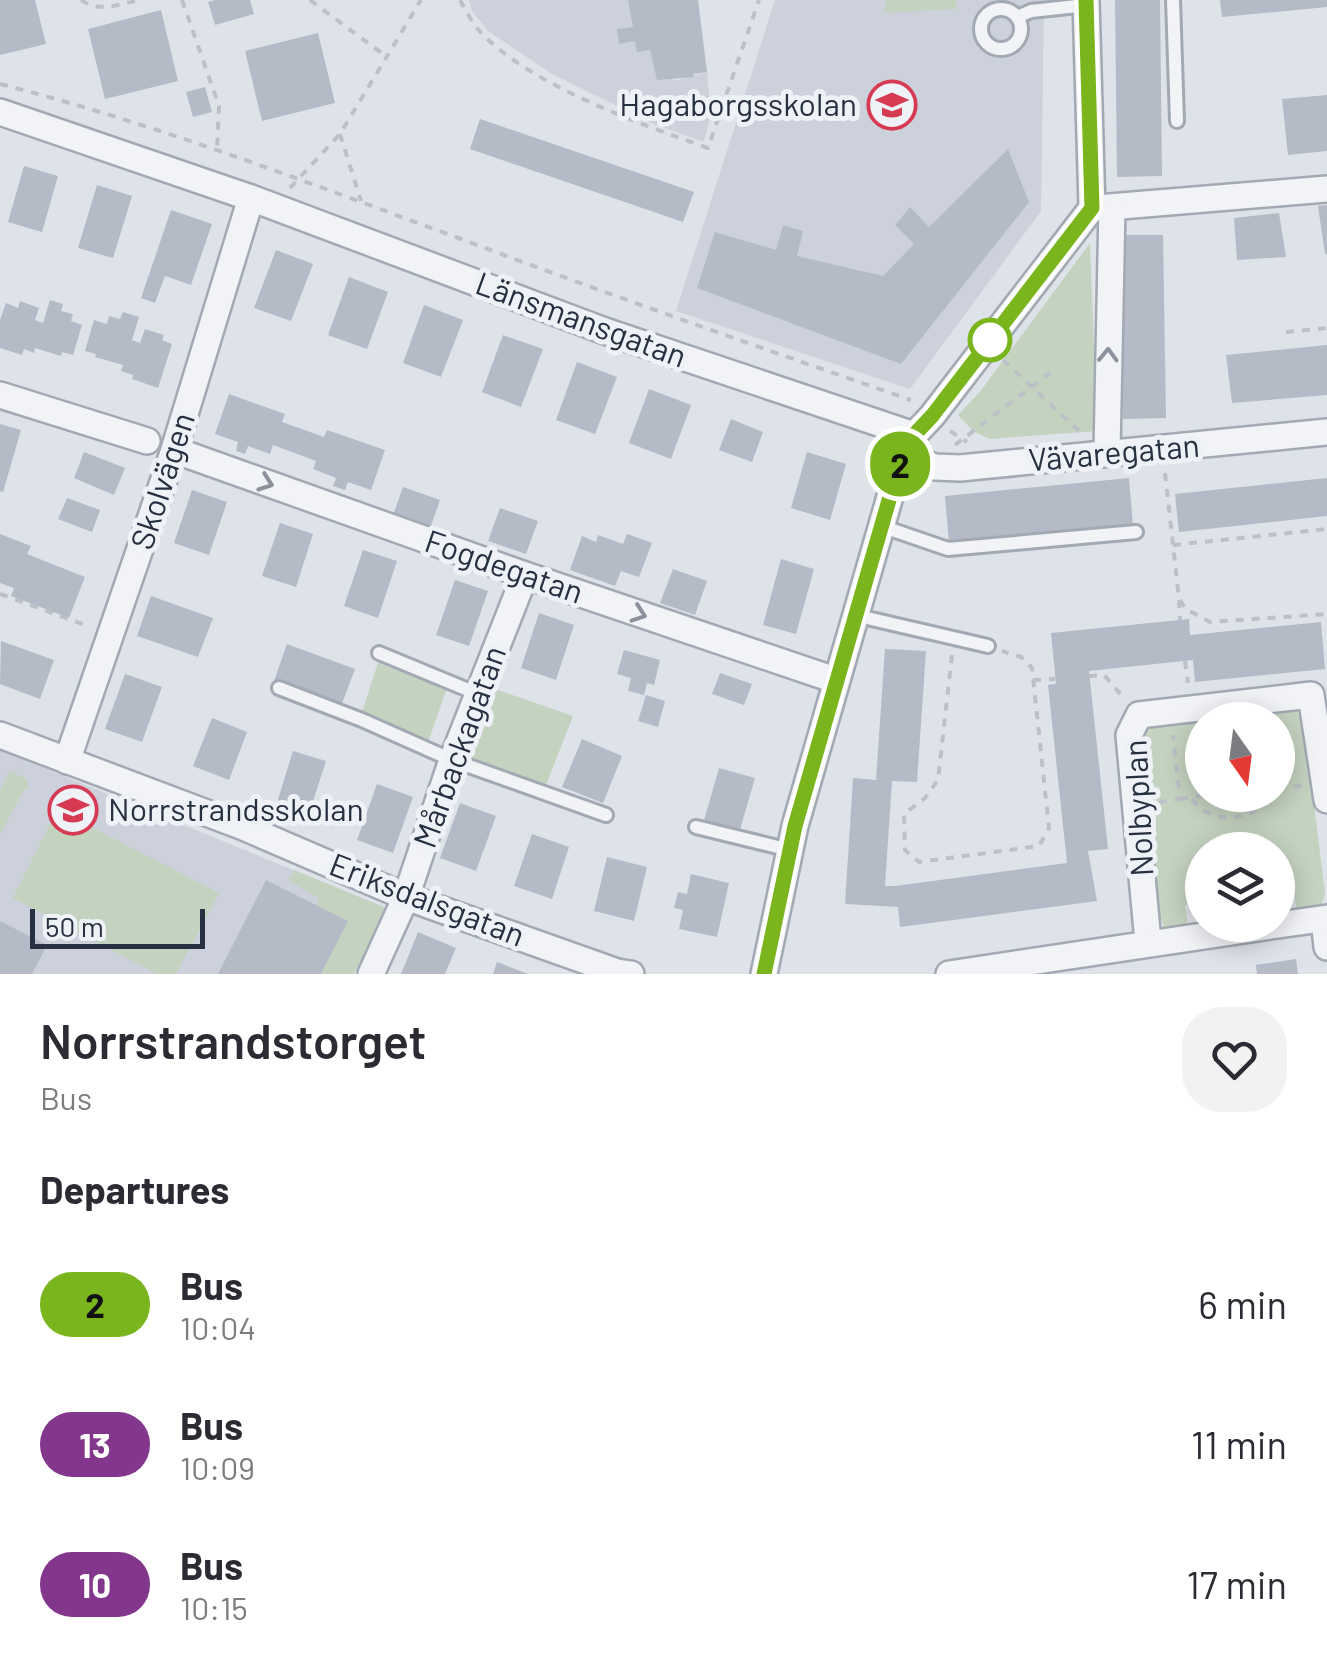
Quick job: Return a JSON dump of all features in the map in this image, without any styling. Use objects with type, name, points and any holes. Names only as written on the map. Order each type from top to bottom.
[{"type":"street","points":[[1086,2],[1102,208],[1107,452]]},
{"type":"street","name":"Länsmansgatan","points":[[0,112],[278,208],[908,445]]},
{"type":"street","points":[[764,974],[790,850],[835,680],[908,445],[1102,208],[1327,188]]},
{"type":"street","name":"Skolvägen","points":[[68,762],[174,450],[250,198]]},
{"type":"street","points":[[0,396],[147,441]]},
{"type":"street","name":"Vävaregatan","points":[[908,445],[935,468],[960,468],[1327,432]]},
{"type":"street","name":"Fogdegatan","points":[[174,450],[524,575],[835,680]]},
{"type":"street","name":"Mårbackagatan","points":[[371,974],[406,896],[452,760],[524,575]]},
{"type":"street","name":"Nolbyplan","points":[[1148,942],[1129,736],[1139,715],[1311,695],[1327,800]]},
{"type":"street","name":"Eriksdalsgatan","points":[[0,735],[241,826],[406,896],[617,972],[632,974]]},
{"type":"street","points":[[1295,923],[1326,919],[1327,947]]},
{"type":"street","points":[[949,974],[1185,937]]},
{"type":"lane","points":[[1173,0],[1178,121]]},
{"type":"lane","points":[[1017,17],[1086,2]]},
{"type":"lane","points":[[1002,4],[1017,17],[1018,40],[1006,48],[990,46],[981,34],[983,20],[1002,4]]},
{"type":"lane","points":[[881,526],[948,549],[1136,532]]},
{"type":"lane","points":[[854,615],[988,646]]},
{"type":"lane","points":[[379,654],[478,694]]},
{"type":"lane","points":[[280,688],[452,760],[606,815]]},
{"type":"lane","points":[[696,828],[790,850]]},
{"type":"path","points":[[81,0],[90,6],[107,7],[140,0]]},
{"type":"path","points":[[182,0],[219,106],[217,151]]},
{"type":"path","points":[[310,0],[387,57]]},
{"type":"path","points":[[278,208],[296,178],[340,134],[420,0]]},
{"type":"path","points":[[460,0],[475,26],[502,51],[538,74],[620,116],[708,148],[757,1]]},
{"type":"path","points":[[0,84],[65,100],[296,178],[663,314],[912,400]]},
{"type":"path","points":[[340,134],[362,203]]},
{"type":"path","points":[[1286,332],[1327,328]]},
{"type":"path","points":[[996,353],[1086,437]]},
{"type":"path","points":[[935,468],[961,439],[1055,368]]},
{"type":"path","points":[[1162,448],[1180,620]]},
{"type":"path","points":[[1172,545],[1327,529]]},
{"type":"path","points":[[0,594],[111,635]]},
{"type":"path","points":[[1179,599],[1186,609],[1210,622],[1327,614]]},
{"type":"path","points":[[954,638],[938,780],[904,814],[905,850],[919,862],[1039,846],[1049,828],[1032,668],[1021,657],[988,646]]},
{"type":"path","points":[[1089,676],[1104,675],[1139,715]]},
{"type":"path","points":[[1033,680],[1056,678]]},
{"type":"path","points":[[1170,710],[1180,799]]},
{"type":"path","points":[[1136,805],[1185,799]]},
{"type":"path","points":[[1204,812],[1228,817],[1248,812]]},
{"type":"shaded area","points":[[469,0],[649,0],[643,51],[650,50],[657,79],[672,77],[673,81],[707,72],[711,114],[704,142],[652,123],[552,74],[488,31],[472,11]]},
{"type":"shaded area","name":"Hagaborgsskolan","points":[[775,0],[1044,0],[1041,211],[910,389],[676,311]]},
{"type":"shaded area","name":"Norrstrandsskolan","points":[[0,750],[386,908],[354,974],[0,974]]},
{"type":"green space","points":[[885,0],[956,0],[957,9],[885,13]]},
{"type":"green space","points":[[1090,243],[1097,431],[990,439],[973,431],[958,415],[979,393]]},
{"type":"green space","points":[[378,663],[447,688],[427,745],[361,715]]},
{"type":"green space","points":[[495,689],[573,716],[546,785],[469,758]]},
{"type":"green space","points":[[1297,711],[1304,724],[1325,893],[1321,907],[1297,913],[1295,832],[1185,832],[1185,926],[1164,927],[1159,913],[1142,735],[1162,725],[1185,723],[1185,812],[1295,812]]},
{"type":"green space","points":[[10,771],[26,779],[29,790],[24,789],[0,835],[0,790]]},
{"type":"green space","points":[[56,809],[219,893],[176,974],[157,974],[13,898],[53,818],[48,814]]},
{"type":"green space","points":[[294,870],[386,908],[354,974],[321,974],[348,921],[317,906],[319,898],[288,880]]},
{"type":"building","points":[[0,0],[35,0],[46,44],[0,55]]},
{"type":"building","points":[[250,0],[254,14],[215,25],[208,2]]},
{"type":"building","points":[[628,0],[698,0],[707,72],[657,80],[650,50],[637,52],[635,41],[619,44],[617,29],[633,27]]},
{"type":"building","points":[[1115,0],[1160,0],[1162,176],[1117,177]]},
{"type":"building","points":[[1220,0],[1327,0],[1327,7],[1222,17]]},
{"type":"building","points":[[161,10],[178,81],[105,99],[88,29]]},
{"type":"building","points":[[318,33],[335,103],[262,121],[245,51]]},
{"type":"building","points":[[205,87],[212,112],[193,117],[186,92]]},
{"type":"building","points":[[1327,95],[1327,151],[1288,155],[1282,99]]},
{"type":"building","points":[[480,119],[694,192],[683,222],[470,149]]},
{"type":"building","points":[[1008,149],[1029,202],[901,364],[697,288],[715,232],[776,250],[783,225],[803,231],[797,256],[883,276],[914,244],[895,225],[910,207],[929,227]]},
{"type":"building","points":[[24,166],[58,176],[42,232],[8,222]]},
{"type":"building","points":[[97,185],[132,196],[113,258],[78,248]]},
{"type":"building","points":[[1327,205],[1327,254],[1325,254],[1318,206]]},
{"type":"building","points":[[171,210],[212,224],[191,285],[165,276],[155,303],[141,298]]},
{"type":"building","points":[[1279,213],[1286,257],[1237,260],[1234,218]]},
{"type":"building","points":[[1120,235],[1163,235],[1166,418],[1123,419]]},
{"type":"building","points":[[276,250],[313,264],[291,321],[254,308]]},
{"type":"building","points":[[349,277],[388,292],[367,349],[328,335]]},
{"type":"building","points":[[50,300],[63,304],[61,311],[73,314],[71,321],[82,325],[73,355],[62,352],[61,356],[35,348],[34,353],[24,349],[22,355],[0,348],[0,320],[6,303],[18,308],[20,301],[39,308],[35,320],[43,323]]},
{"type":"building","points":[[424,305],[463,320],[441,377],[403,363]]},
{"type":"building","points":[[123,312],[139,317],[132,340],[140,343],[145,329],[164,335],[162,340],[172,344],[158,388],[132,379],[133,375],[121,371],[123,365],[85,351],[94,320],[107,324],[109,316],[120,319]]},
{"type":"building","points":[[503,335],[543,349],[521,407],[482,392]]},
{"type":"building","points":[[1327,345],[1327,395],[1232,403],[1226,355]]},
{"type":"building","points":[[577,362],[617,377],[595,434],[556,420]]},
{"type":"building","points":[[649,389],[691,405],[671,459],[629,443]]},
{"type":"building","points":[[229,394],[285,414],[282,422],[324,437],[327,430],[385,450],[371,490],[348,482],[345,490],[333,486],[336,478],[313,469],[316,461],[273,445],[270,454],[248,446],[245,454],[236,451],[238,442],[215,434]]},
{"type":"building","points":[[731,419],[763,432],[752,462],[719,450]]},
{"type":"building","points":[[0,424],[21,430],[3,492],[0,491]]},
{"type":"building","points":[[84,452],[125,468],[114,495],[74,478]]},
{"type":"building","points":[[807,452],[846,464],[830,520],[791,508]]},
{"type":"building","points":[[1129,478],[1133,525],[949,543],[945,496]]},
{"type":"building","points":[[1327,478],[1327,516],[1179,532],[1175,494]]},
{"type":"building","points":[[403,487],[440,500],[428,534],[391,521]]},
{"type":"building","points":[[192,490],[227,502],[209,555],[174,543]]},
{"type":"building","points":[[67,498],[100,510],[92,532],[58,519]]},
{"type":"building","points":[[500,508],[538,521],[526,554],[488,541]]},
{"type":"building","points":[[280,523],[313,534],[296,587],[262,576]]},
{"type":"building","points":[[0,534],[31,546],[27,554],[85,577],[69,618],[11,596],[14,588],[0,583]]},
{"type":"building","points":[[627,534],[652,543],[639,577],[621,571],[615,586],[570,570],[582,536],[596,542],[598,535],[623,544]]},
{"type":"building","points":[[363,550],[397,561],[378,618],[344,606]]},
{"type":"building","points":[[781,559],[814,569],[796,634],[763,625]]},
{"type":"building","points":[[673,569],[707,581],[695,615],[660,603]]},
{"type":"building","points":[[455,580],[488,591],[469,646],[436,635]]},
{"type":"building","points":[[151,596],[213,618],[198,657],[137,636]]},
{"type":"building","points":[[539,613],[574,625],[556,680],[521,668]]},
{"type":"building","points":[[1189,619],[1190,635],[1321,622],[1325,669],[1195,682],[1193,660],[1089,671],[1108,849],[1088,851],[1097,901],[900,927],[898,907],[845,904],[853,778],[876,780],[885,649],[926,651],[917,782],[892,781],[885,886],[895,886],[1067,863],[1048,685],[1056,684],[1051,633]]},
{"type":"building","points":[[1,641],[54,660],[40,699],[0,684]]},
{"type":"building","points":[[287,644],[355,669],[341,706],[274,681]]},
{"type":"building","points":[[624,650],[660,660],[654,685],[647,683],[644,695],[628,691],[631,678],[617,674]]},
{"type":"building","points":[[720,673],[752,684],[744,705],[712,694]]},
{"type":"building","points":[[125,674],[162,687],[142,742],[105,729]]},
{"type":"building","points":[[646,695],[665,701],[658,727],[638,721]]},
{"type":"building","points":[[212,718],[247,732],[229,780],[193,766]]},
{"type":"building","points":[[582,739],[622,756],[603,803],[562,787]]},
{"type":"building","points":[[293,751],[326,761],[308,817],[276,806]]},
{"type":"building","points":[[719,768],[755,778],[739,833],[703,824]]},
{"type":"building","points":[[377,784],[413,797],[393,853],[357,840]]},
{"type":"building","points":[[460,803],[496,816],[476,871],[440,858]]},
{"type":"building","points":[[532,834],[569,847],[552,899],[514,886]]},
{"type":"building","points":[[607,857],[647,867],[634,921],[594,911]]},
{"type":"building","points":[[691,874],[729,883],[717,937],[679,929],[683,910],[674,908],[678,892],[687,894]]},
{"type":"building","points":[[266,880],[348,921],[321,974],[218,974]]},
{"type":"building","points":[[0,921],[47,945],[32,974],[0,974]]},
{"type":"building","points":[[418,932],[456,948],[445,974],[401,974]]},
{"type":"building","points":[[1296,959],[1298,974],[1257,974],[1256,965]]},
{"type":"building","points":[[497,962],[528,974],[493,974]]},
{"type":"bus line","name":"2","points":[[764,974],[795,826],[902,455],[1092,208],[1086,0]]},
{"type":"place","name":"Hagaborgsskolan","points":[[892,105]]},
{"type":"place","name":"Norrstrandsskolan","points":[[73,810]]}]
